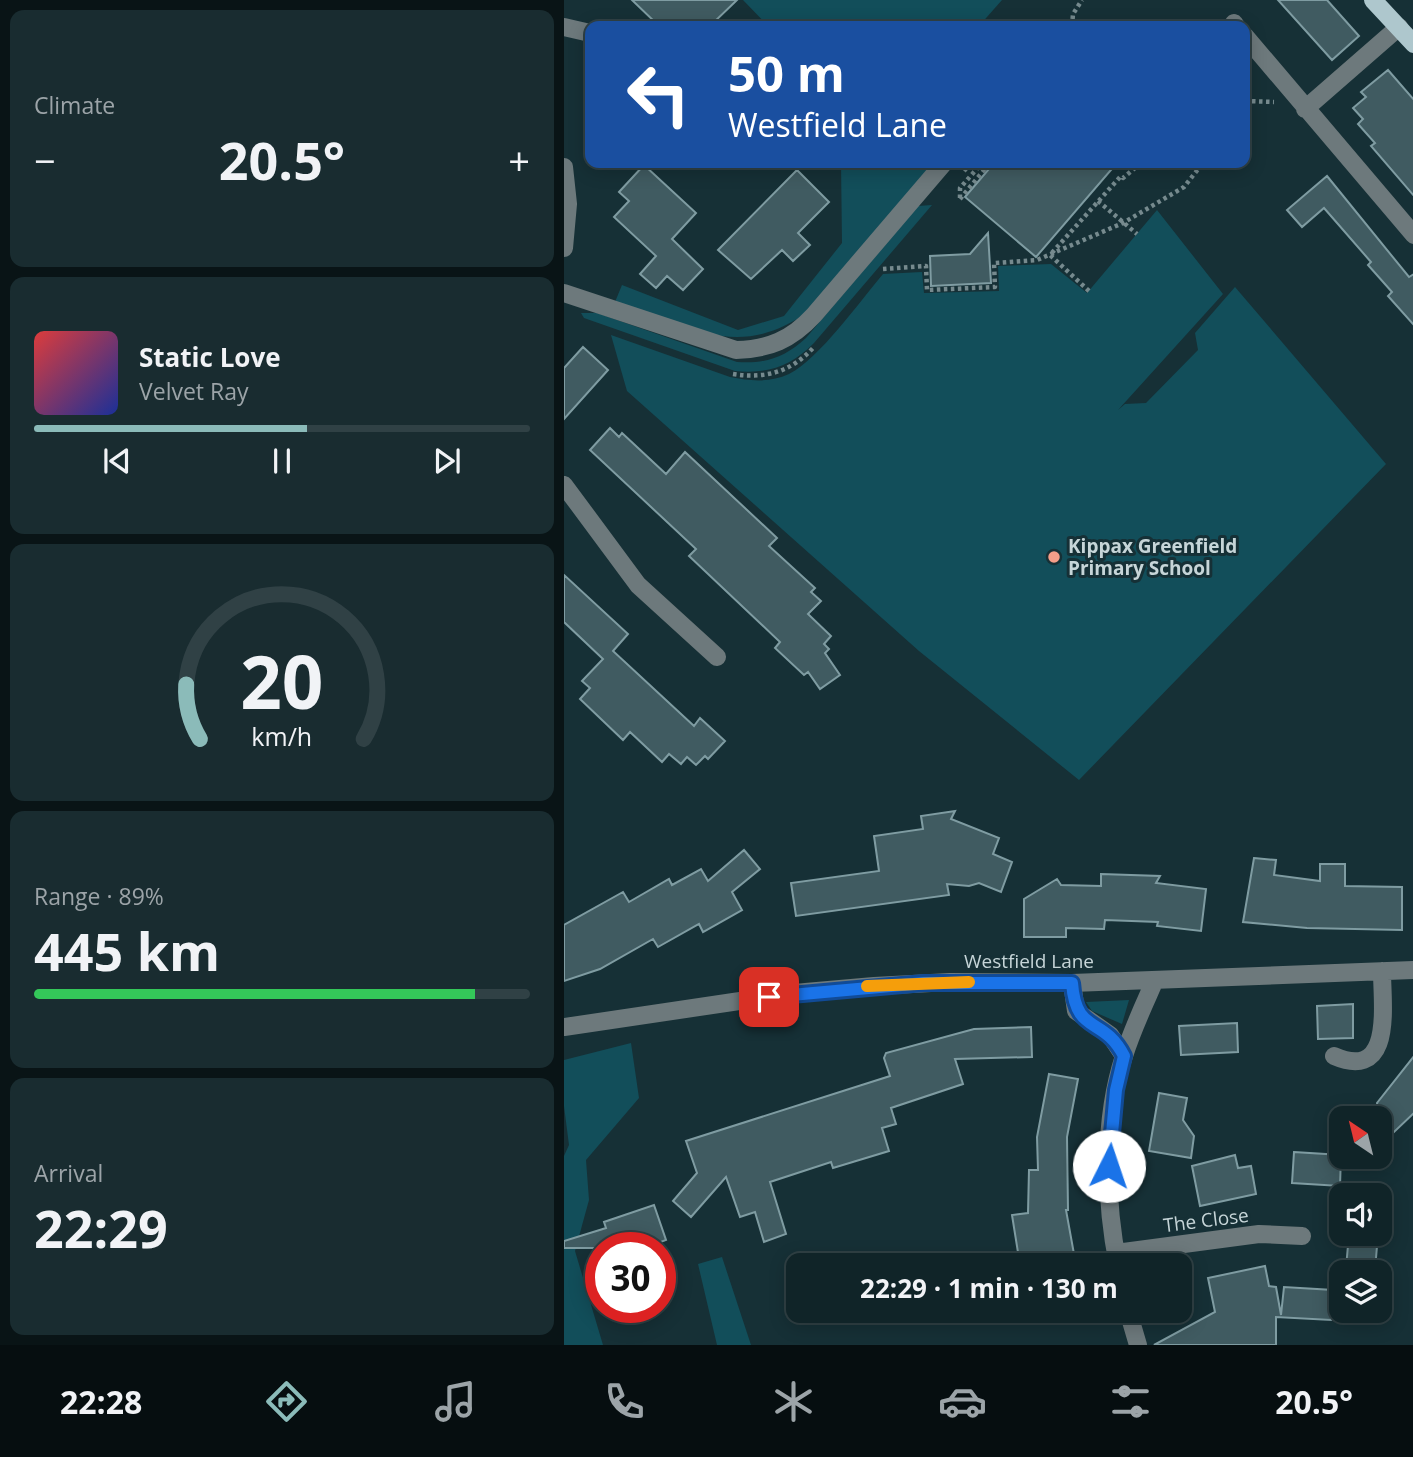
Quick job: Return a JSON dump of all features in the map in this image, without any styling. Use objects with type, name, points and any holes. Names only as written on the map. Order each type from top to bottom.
[{"type":"main road","points":[[1373,0],[1413,44]]},
{"type":"street","points":[[564,27],[585,32]]},
{"type":"street","points":[[1305,109],[1399,27]]},
{"type":"street","points":[[1250,43],[1413,235]]},
{"type":"street","points":[[564,167],[568,204],[564,248]]},
{"type":"street","points":[[564,293],[725,348],[758,349],[779,343],[799,332],[814,316],[940,168]]},
{"type":"street","points":[[564,485],[638,586],[717,656]]},
{"type":"street","name":"Westfield Lane","points":[[564,1027],[794,993],[874,986],[950,982],[1072,983],[1413,970]]},
{"type":"street","points":[[1334,1056],[1354,1061],[1374,1052],[1380,1044],[1383,1033],[1382,971]]},
{"type":"street","points":[[1116,1253],[1109,1166],[1116,1090],[1124,1056],[1154,980]]},
{"type":"street","points":[[1072,983],[1076,1010],[1081,1017],[1110,1035],[1124,1056]]},
{"type":"street","name":"The Close","points":[[1151,1253],[1259,1234],[1302,1236]]},
{"type":"street","points":[[1132,1323],[1138,1345]]},
{"type":"path","points":[[1072,21],[1073,14],[1082,0]]},
{"type":"path","points":[[962,173],[966,168]]},
{"type":"path","points":[[977,168],[960,188],[960,198],[986,168]]},
{"type":"path","points":[[1050,255],[1120,176],[1123,178],[1135,168]]},
{"type":"path","points":[[882,269],[926,266],[927,290],[995,287],[994,262],[1037,261],[1123,223],[1184,187],[1199,168]]},
{"type":"path","points":[[1098,201],[1136,234]]},
{"type":"path","points":[[1050,255],[1089,290]]},
{"type":"path","points":[[874,278],[891,258]]},
{"type":"path","points":[[731,374],[769,375],[788,369],[817,344]]},
{"type":"shaded area","points":[[743,0],[1002,0],[983,21],[763,21]]},
{"type":"shaded area","points":[[841,168],[931,168],[809,311],[784,326],[759,334],[736,337],[713,335],[615,302],[622,285],[738,330],[784,316],[842,243]]},
{"type":"shaded area","points":[[932,205],[814,343],[796,358],[778,367],[758,371],[735,371],[584,318],[581,313],[597,313],[737,362],[757,362],[774,358],[806,338],[918,206]]},
{"type":"shaded area","name":"Kippax Greenfield Primary School","points":[[1157,210],[1223,294],[1118,410],[1125,404],[1146,403],[1198,350],[1195,333],[1235,287],[1386,464],[1079,780],[919,651],[627,391],[611,335],[730,377],[774,379],[801,367],[813,356],[883,274],[922,272],[924,293],[999,291],[998,266],[1051,264],[1087,293]]},
{"type":"shaded area","points":[[1129,1000],[1122,1024],[1092,1011],[1086,1002]]},
{"type":"shaded area","points":[[631,1043],[639,1098],[586,1160],[589,1200],[575,1251],[585,1285],[585,1323],[596,1323],[603,1345],[564,1345],[564,1156],[569,1145],[564,1106],[564,1060]]},
{"type":"shaded area","points":[[722,1257],[751,1345],[717,1345],[698,1264]]},
{"type":"building","points":[[632,0],[737,0],[715,21],[654,21]]},
{"type":"building","points":[[1278,0],[1327,0],[1359,36],[1332,60]]},
{"type":"building","points":[[1388,70],[1414,100],[1414,196],[1371,146],[1375,143],[1358,124],[1363,119],[1353,108],[1366,97],[1361,92]]},
{"type":"building","points":[[641,168],[647,168],[696,213],[672,239],[703,269],[683,290],[667,276],[656,288],[640,274],[656,256],[614,217],[629,201],[619,192]]},
{"type":"building","points":[[990,168],[1113,168],[1036,257],[965,197]]},
{"type":"building","points":[[797,170],[829,202],[798,233],[810,245],[793,261],[782,250],[751,279],[718,250]]},
{"type":"building","points":[[1327,176],[1409,277],[1414,274],[1414,325],[1388,296],[1392,292],[1368,265],[1371,262],[1324,208],[1302,227],[1287,210]]},
{"type":"building","points":[[988,233],[991,283],[931,286],[930,256],[970,254]]},
{"type":"building","points":[[583,347],[608,370],[564,419],[564,368]]},
{"type":"building","points":[[610,428],[619,437],[622,433],[666,474],[685,452],[777,538],[769,546],[815,588],[811,592],[821,601],[808,614],[831,636],[824,644],[829,649],[825,653],[840,675],[820,689],[808,672],[804,675],[775,648],[780,642],[689,556],[696,549],[590,450]]},
{"type":"building","points":[[564,575],[628,634],[613,651],[694,726],[700,718],[725,741],[708,759],[705,756],[696,765],[687,757],[681,764],[669,754],[662,762],[630,732],[623,740],[580,699],[590,688],[582,681],[603,659],[564,622]]},
{"type":"building","points":[[955,811],[951,819],[999,838],[993,854],[1012,862],[1001,892],[979,883],[969,886],[947,884],[949,895],[796,916],[791,883],[879,871],[874,836],[923,829],[921,816]]},
{"type":"building","points":[[744,850],[760,869],[732,892],[742,910],[703,932],[699,924],[658,947],[653,939],[600,969],[564,981],[564,925],[623,892],[629,902],[669,879],[672,885],[701,869],[708,881]]},
{"type":"building","points":[[1254,858],[1276,860],[1274,875],[1320,881],[1320,864],[1345,864],[1345,886],[1402,887],[1402,930],[1307,928],[1243,922]]},
{"type":"building","points":[[1101,874],[1160,876],[1156,883],[1206,889],[1201,931],[1157,926],[1158,922],[1105,920],[1104,929],[1066,928],[1066,937],[1024,937],[1024,899],[1057,879],[1061,885],[1101,886]]},
{"type":"building","points":[[1353,1004],[1353,1038],[1318,1039],[1317,1006]]},
{"type":"building","points":[[1237,1023],[1238,1052],[1181,1055],[1179,1026]]},
{"type":"building","points":[[1031,1027],[1032,1057],[955,1059],[963,1084],[891,1108],[896,1124],[882,1128],[889,1151],[833,1168],[831,1162],[770,1182],[786,1234],[764,1242],[755,1212],[740,1217],[726,1177],[691,1217],[673,1201],[697,1173],[686,1141],[890,1076],[884,1058],[886,1053],[974,1029]]},
{"type":"building","points":[[1414,1056],[1414,1113],[1393,1133],[1392,1106],[1377,1106],[1377,1103]]},
{"type":"building","points":[[1049,1074],[1078,1079],[1067,1137],[1066,1210],[1074,1253],[1018,1253],[1012,1215],[1028,1213],[1029,1170],[1038,1170],[1037,1137]]},
{"type":"building","points":[[1159,1093],[1187,1098],[1183,1120],[1194,1136],[1191,1158],[1149,1151]]},
{"type":"building","points":[[1294,1152],[1329,1154],[1329,1169],[1341,1169],[1340,1183],[1329,1183],[1329,1185],[1292,1183]]},
{"type":"building","points":[[1235,1155],[1238,1168],[1251,1166],[1256,1194],[1200,1206],[1192,1166]]},
{"type":"building","points":[[654,1205],[663,1232],[593,1232],[606,1228],[604,1222]]},
{"type":"building","points":[[585,1234],[585,1248],[564,1248],[564,1241]]},
{"type":"building","points":[[1348,1246],[1377,1246],[1376,1260],[1347,1260]]},
{"type":"building","points":[[1265,1266],[1269,1286],[1276,1287],[1281,1315],[1284,1287],[1329,1290],[1329,1320],[1276,1317],[1276,1345],[1154,1345],[1215,1312],[1208,1278]]},
{"type":"slow traffic","points":[[867,986],[969,982]]},
{"type":"place","name":"Kippax Greenfield Primary School","points":[[1054,557]]},
{"type":"route","points":[[769,997],[924,983],[1072,983],[1076,1010],[1081,1017],[1110,1035],[1124,1056],[1116,1090],[1109,1166]]}]
